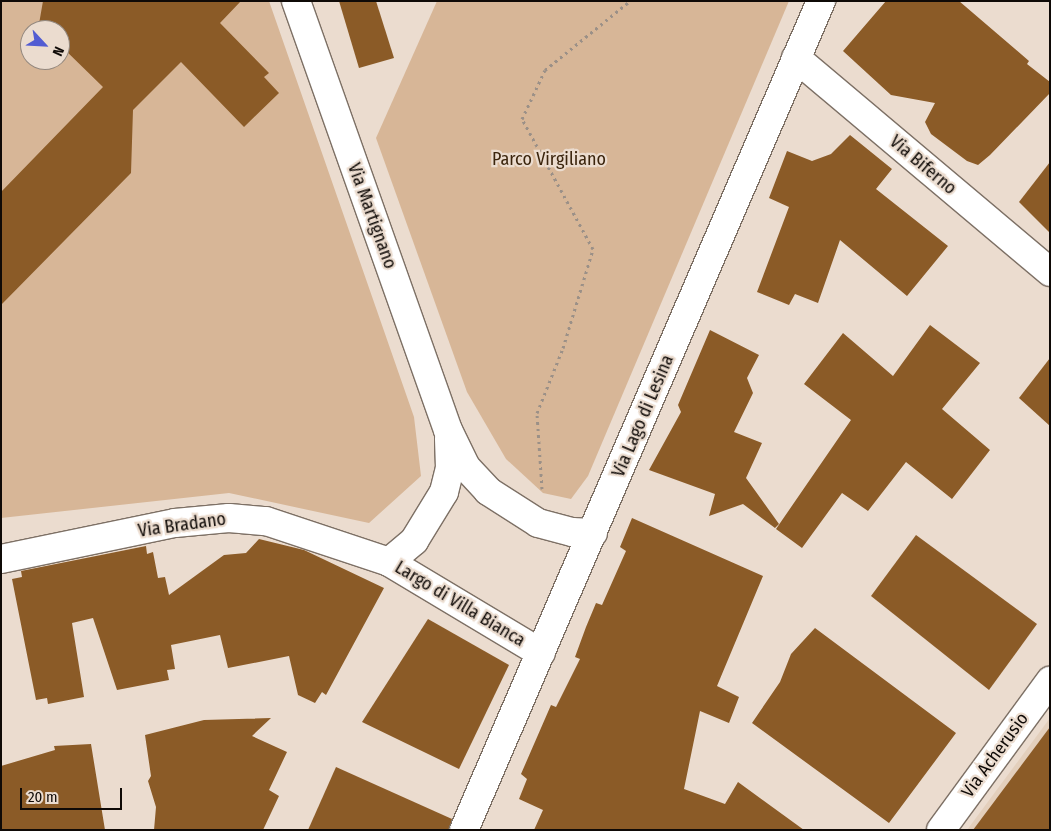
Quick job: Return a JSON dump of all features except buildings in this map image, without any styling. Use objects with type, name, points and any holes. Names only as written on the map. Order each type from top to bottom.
[{"type":"street","name":"Via Martignano","points":[[296,1],[448,430]]},
{"type":"street","name":"Via Lago di Lesina","points":[[464,830],[821,1]]},
{"type":"street","name":"Via Biferno","points":[[796,58],[1050,272]]},
{"type":"street","points":[[448,430],[477,481],[531,519],[560,530],[593,532]]},
{"type":"street","name":"Largo di Villa Bianca","points":[[448,430],[450,468],[444,492],[414,540],[388,562],[542,652]]},
{"type":"street","name":"Via Bradano","points":[[1,559],[175,523],[229,518],[284,526],[388,562]]},
{"type":"street","name":"Via Acherusio","points":[[941,830],[1050,681]]},
{"type":"path","points":[[531,519],[543,492],[537,413],[563,348],[593,249],[522,119],[545,70],[630,1]]},
{"type":"shaded area","points":[[1050,718],[1050,830],[967,830]]},
{"type":"green space","points":[[1,1],[269,1],[414,417],[421,476],[369,523],[229,493],[1,518]]},
{"type":"green space","name":"Parco Virgiliano","points":[[437,1],[789,1],[588,476],[571,499],[543,493],[506,459],[467,392],[376,138]]}]
